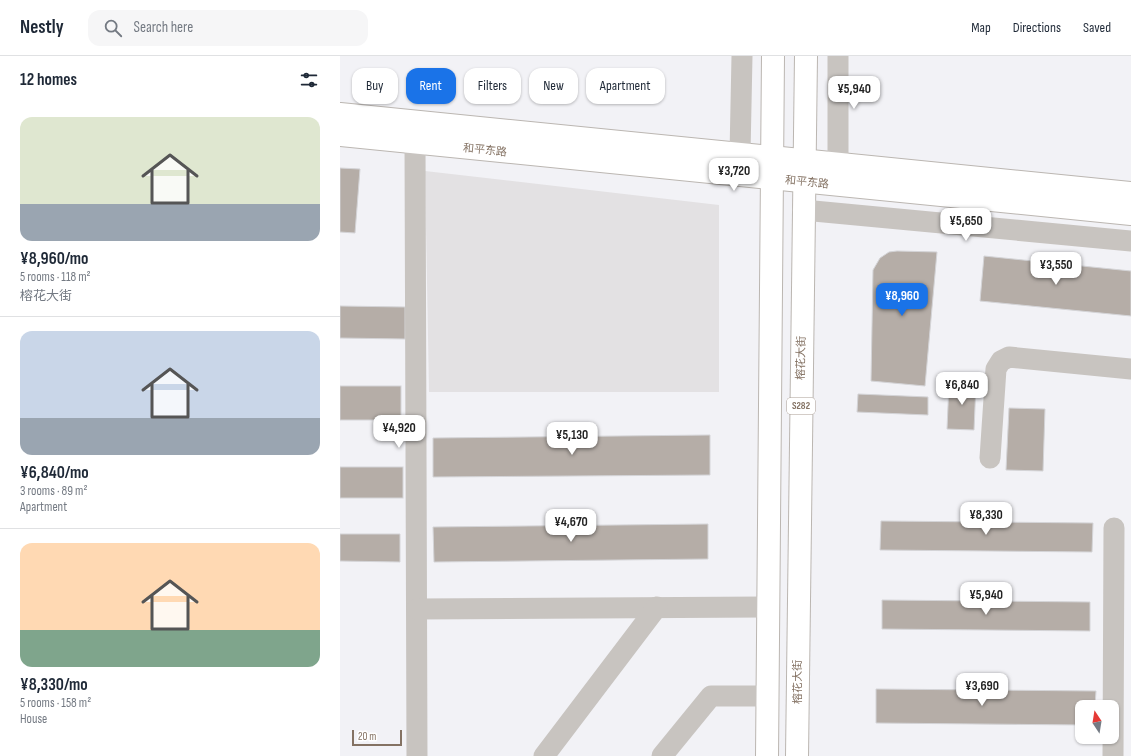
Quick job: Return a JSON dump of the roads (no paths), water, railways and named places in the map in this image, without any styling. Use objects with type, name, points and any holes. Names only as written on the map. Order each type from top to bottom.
[{"type":"main road","points":[[767,756],[773,56]]},
{"type":"main road","name":"榕花大街","points":[[797,756],[806,56]]},
{"type":"main road","name":"和平东路","points":[[340,114],[740,154],[771,168]]},
{"type":"main road","name":"和平东路","points":[[340,135],[415,143],[804,171],[1131,214]]},
{"type":"main road","name":"和平东路","points":[[804,171],[838,164],[1131,193]]},
{"type":"street","points":[[740,154],[742,56]]},
{"type":"street","points":[[838,56],[838,164]]},
{"type":"street","points":[[415,143],[417,756]]},
{"type":"street","points":[[803,210],[1131,241]]},
{"type":"street","points":[[990,458],[996,369],[1001,362],[1009,357],[1131,369]]},
{"type":"street","points":[[1113,756],[1114,528]]},
{"type":"street","points":[[544,756],[656,607]]},
{"type":"street","points":[[417,609],[768,607]]},
{"type":"street","points":[[662,756],[711,696],[767,696]]}]
